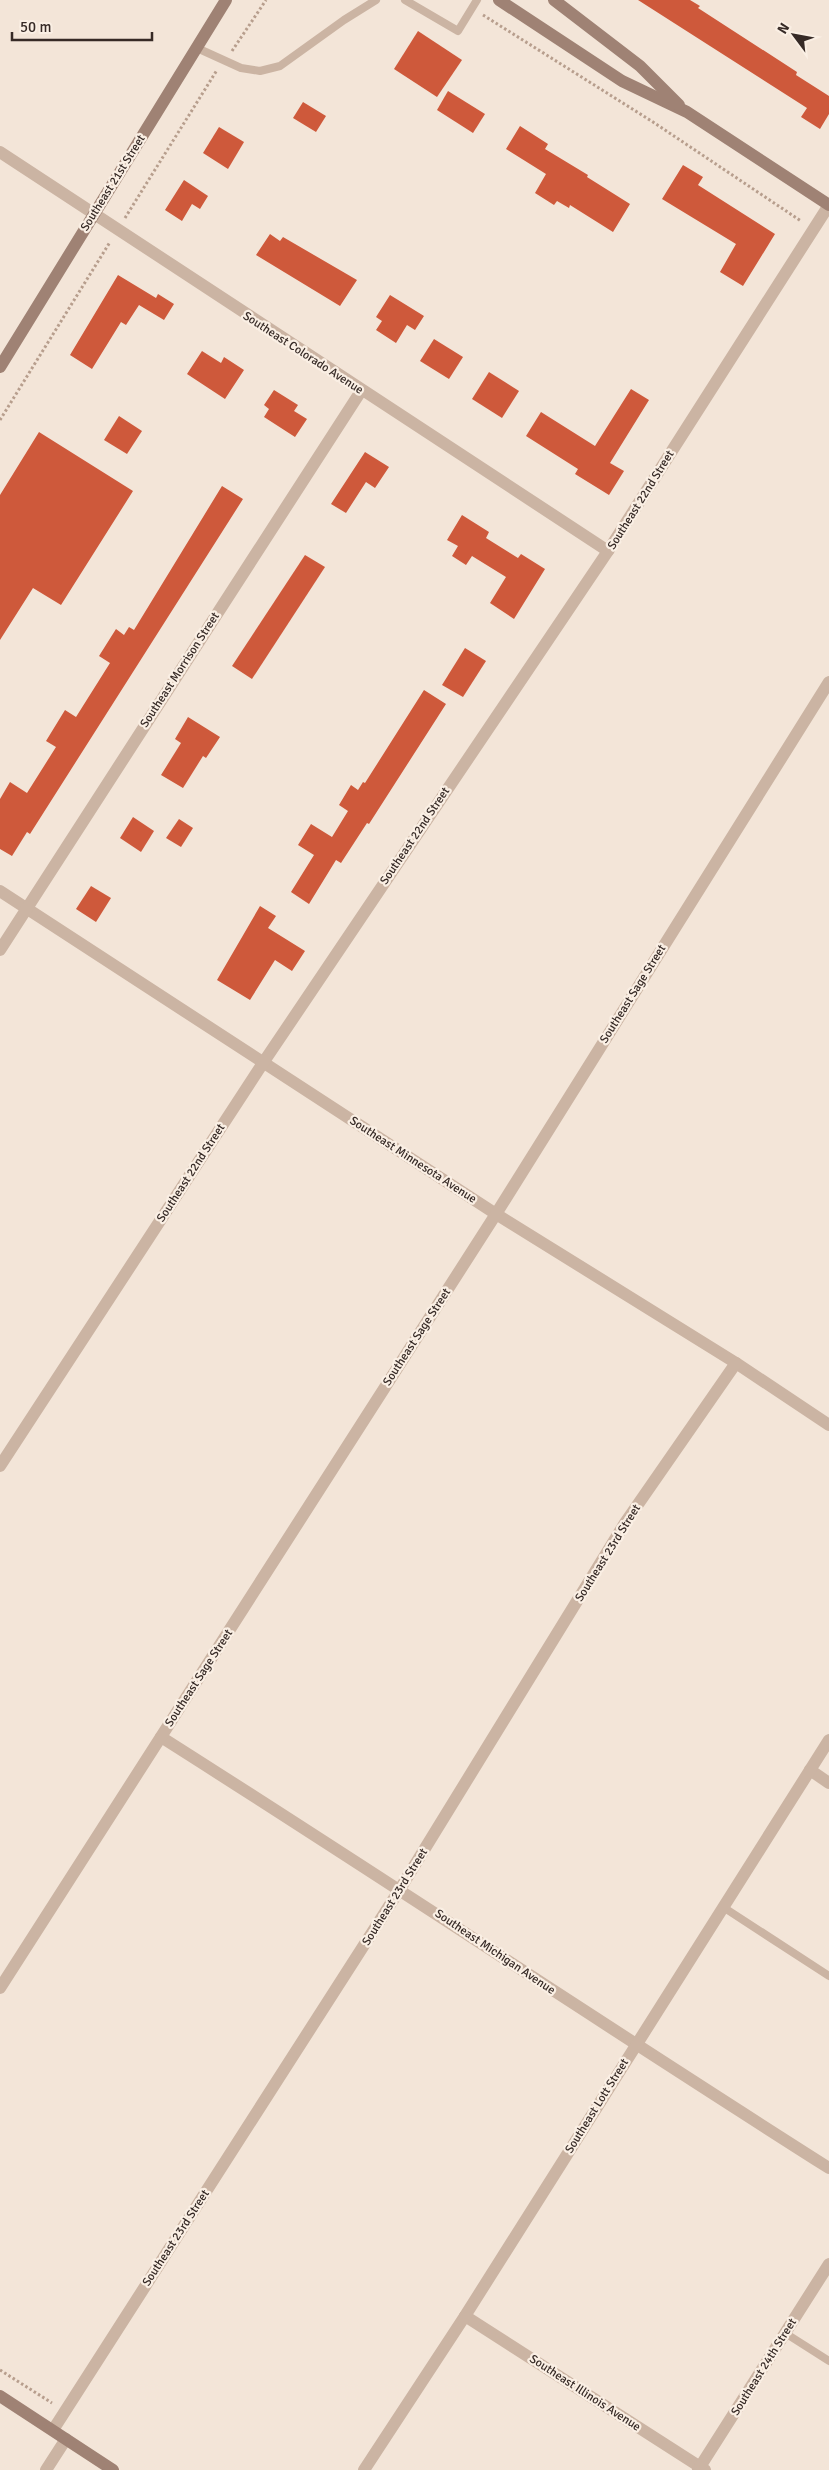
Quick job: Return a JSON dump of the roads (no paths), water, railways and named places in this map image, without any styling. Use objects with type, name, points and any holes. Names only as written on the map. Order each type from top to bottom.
[{"type":"main road","name":"Southeast 21st Street","points":[[0,366],[226,0]]},
{"type":"main road","points":[[498,0],[622,81],[686,112],[829,205]]},
{"type":"main road","points":[[554,0],[640,66],[686,112]]},
{"type":"main road","points":[[0,2396],[113,2470]]},
{"type":"street","name":"Southeast Colorado Avenue","points":[[0,152],[361,391],[608,551]]},
{"type":"street","name":"Southeast 22nd Street","points":[[0,1466],[263,1062],[608,551],[829,205]]},
{"type":"street","name":"Southeast Morrison Street","points":[[0,950],[361,391]]},
{"type":"street","name":"Southeast Sage Street","points":[[0,1988],[496,1214],[829,682]]},
{"type":"street","name":"Southeast Minnesota Avenue","points":[[0,891],[496,1214],[736,1363],[829,1425]]},
{"type":"street","name":"Southeast 23rd Street","points":[[53,2430],[400,1889],[625,1524],[736,1363]]},
{"type":"street","name":"Southeast Michigan Avenue","points":[[161,1737],[400,1889],[635,2046],[829,2168]]},
{"type":"street","name":"Southeast Lott Street","points":[[364,2470],[465,2316],[829,1740]]},
{"type":"street","points":[[810,1770],[829,1783]]},
{"type":"street","name":"Southeast 24th Street","points":[[701,2469],[829,2264]]},
{"type":"street","name":"Southeast Illinois Avenue","points":[[465,2316],[701,2469]]},
{"type":"street","points":[[46,2470],[66,2439]]},
{"type":"lane","points":[[197,48],[241,68],[260,71],[280,66],[344,20],[376,0]]},
{"type":"lane","points":[[408,0],[458,31],[477,0]]},
{"type":"lane","points":[[723,1907],[829,1976]]},
{"type":"lane","points":[[785,2333],[829,2361]]}]
